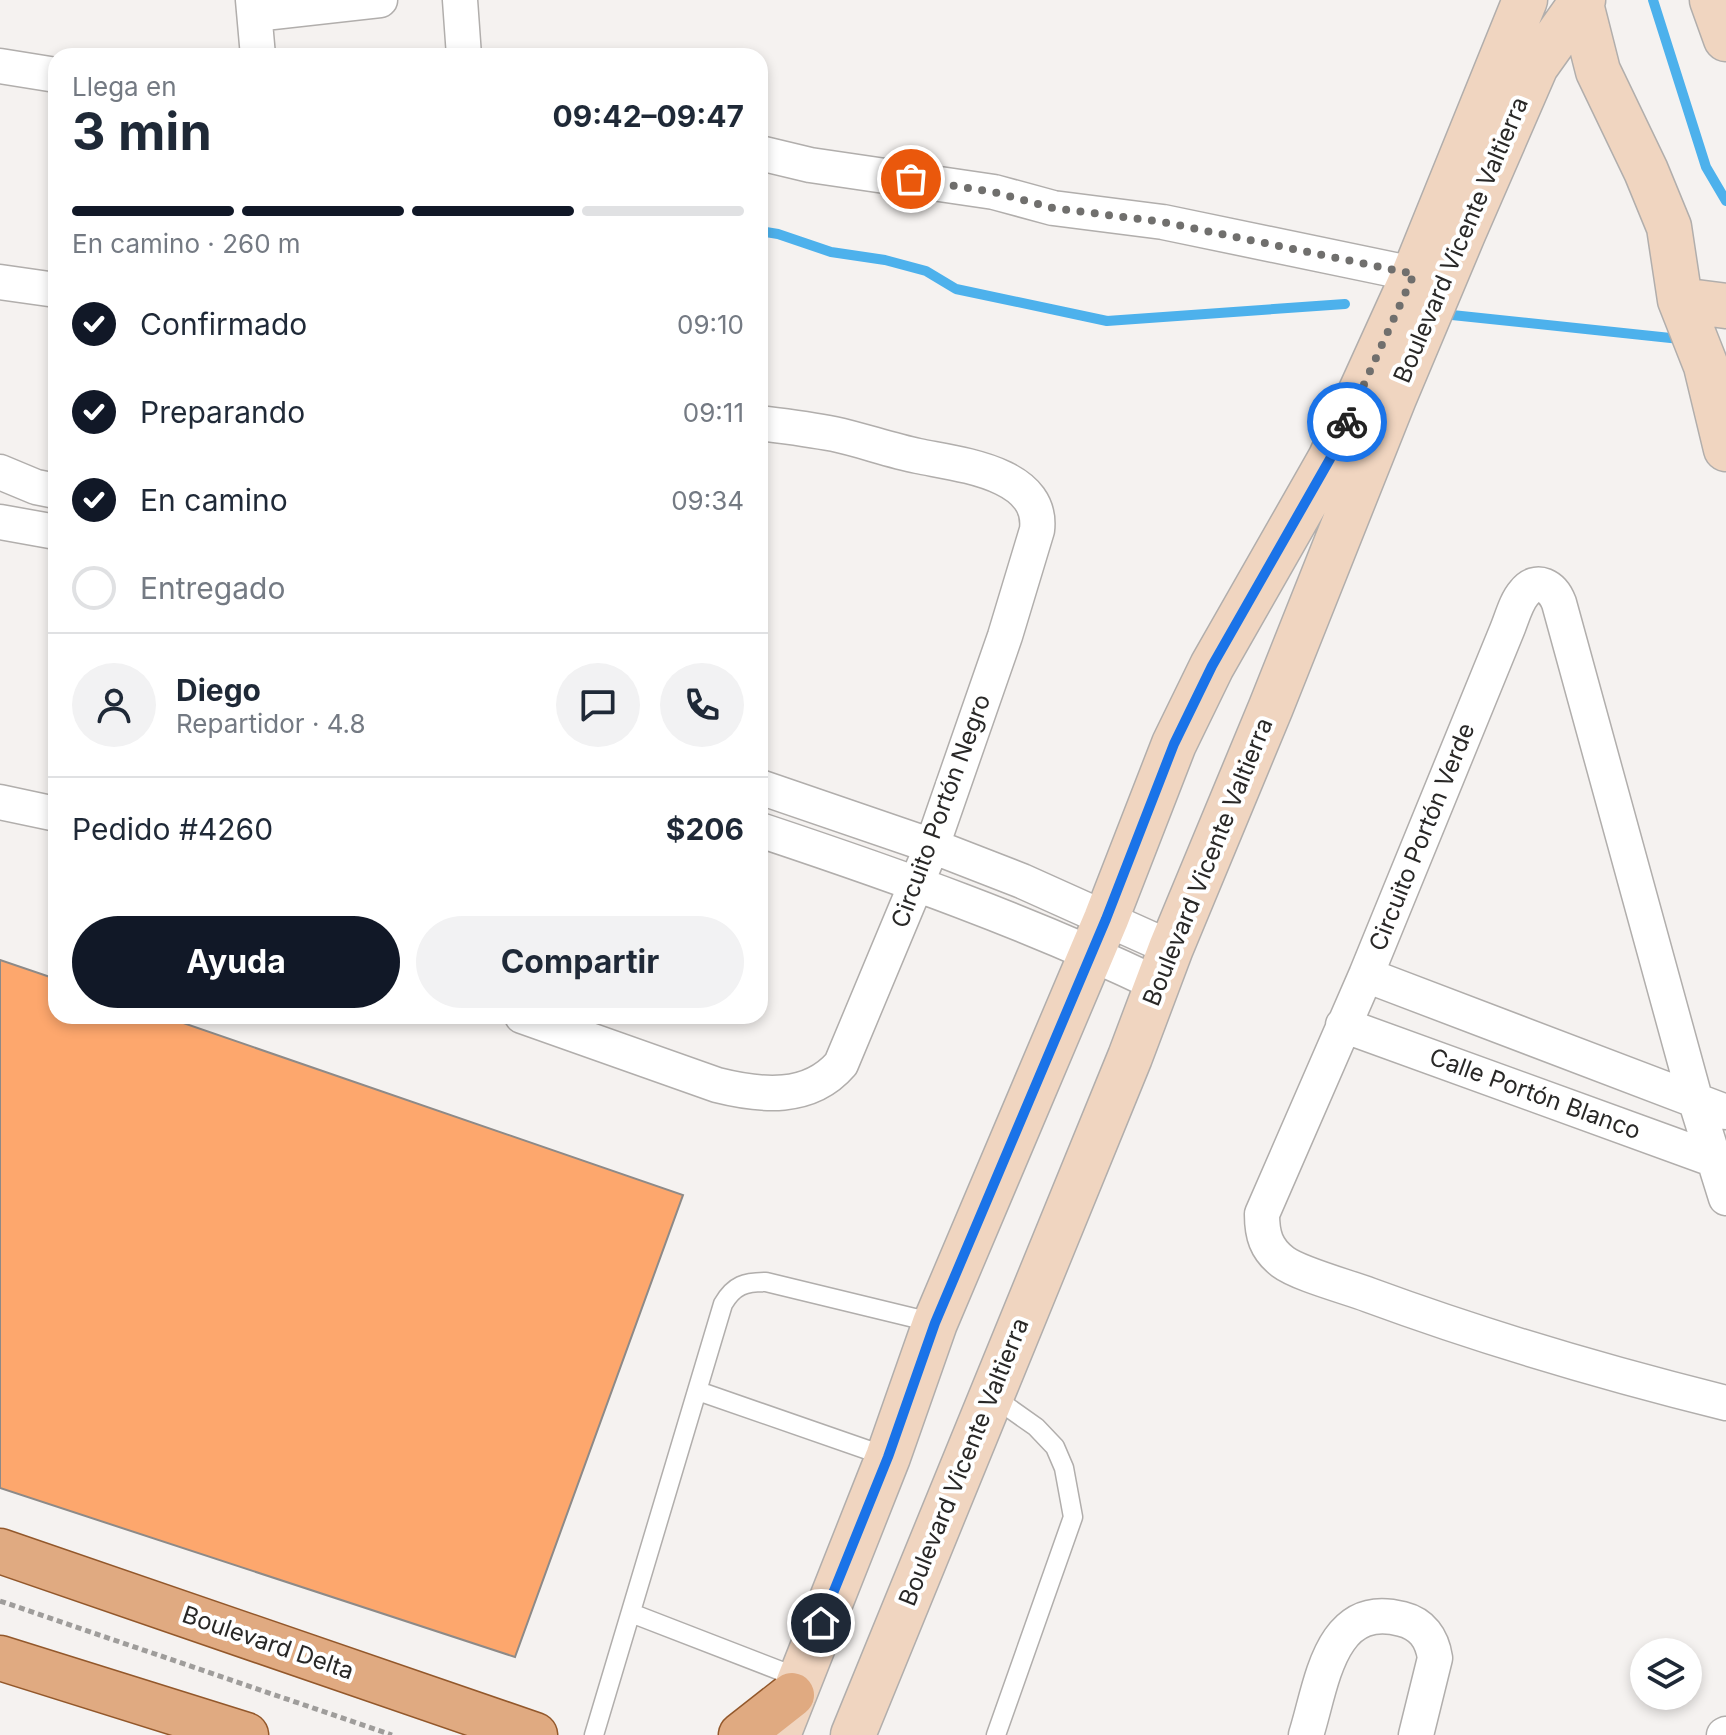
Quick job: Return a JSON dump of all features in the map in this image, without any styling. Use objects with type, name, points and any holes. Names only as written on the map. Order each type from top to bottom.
[{"type":"main road","name":"Boulevard Vicente Valtierra","points":[[789,1703],[888,1457],[935,1323],[1098,936],[1174,744],[1212,666],[1330,459],[1414,274],[1525,0]]},
{"type":"main road","points":[[1712,0],[1726,39]]},
{"type":"main road","name":"Boulevard Vicente Valtierra","points":[[853,1735],[1130,1057],[1394,398],[1536,66],[1581,1]]},
{"type":"main road","points":[[1581,1],[1598,71],[1669,227],[1680,300],[1706,366],[1726,449]]},
{"type":"main road","points":[[1680,300],[1726,306]]},
{"type":"main road","name":"Boulevard Delta","points":[[5,1555],[535,1735]]},
{"type":"main road","points":[[0,1658],[246,1735]]},
{"type":"main road","points":[[741,1735],[789,1703]]},
{"type":"street","points":[[257,48],[254,7],[380,0]]},
{"type":"street","points":[[460,0],[463,48]]},
{"type":"street","points":[[0,66],[48,74]]},
{"type":"street","points":[[768,155],[810,165],[994,192],[1053,208],[1163,222],[1414,274]]},
{"type":"street","points":[[0,282],[48,289]]},
{"type":"street","name":"Circuito Portón Negro","points":[[545,1024],[730,1089],[769,1094],[805,1089],[820,1083],[841,1064],[932,846],[1005,636],[1037,530],[1033,505],[1009,482],[967,464],[919,456],[832,434],[768,424]]},
{"type":"street","points":[[0,472],[48,489]]},
{"type":"street","points":[[0,522],[48,531]]},
{"type":"street","name":"Circuito Portón Verde","points":[[1726,1198],[1711,1107],[1559,603],[1551,588],[1534,586],[1523,594],[1366,975],[1262,1214],[1262,1232],[1274,1253],[1286,1264],[1472,1331],[1597,1370],[1726,1403]]},
{"type":"street","points":[[768,790],[932,846],[1063,898],[1098,936]]},
{"type":"street","points":[[0,802],[48,812]]},
{"type":"street","points":[[768,833],[918,883],[1098,936],[1164,966]]},
{"type":"street","name":"Calle Portón Blanco","points":[[1366,975],[1711,1107]]},
{"type":"street","name":"Calle Portón Blanco","points":[[1343,1025],[1720,1162]]},
{"type":"street","points":[[1306,1735],[1337,1641],[1351,1624],[1379,1616],[1406,1620],[1419,1626],[1433,1646],[1435,1658],[1416,1735]]},
{"type":"lane","points":[[594,1735],[723,1304],[734,1287],[766,1282],[935,1323]]},
{"type":"lane","points":[[698,1391],[888,1457]]},
{"type":"lane","points":[[991,1396],[1036,1427],[1055,1447],[1064,1468],[1073,1517],[996,1735]]},
{"type":"lane","points":[[631,1613],[789,1703]]},
{"type":"path","points":[[0,1601],[392,1735]]},
{"type":"building","points":[[0,960],[48,976],[48,1024],[186,1024],[683,1195],[515,1657],[0,1488]]},
{"type":"waterway","points":[[1653,0],[1706,167],[1726,201]]},
{"type":"waterway","points":[[768,232],[831,252],[885,260],[926,271],[956,289],[1107,321],[1345,304]]},
{"type":"waterway","points":[[1452,315],[1680,339]]},
{"type":"way so far","points":[[911,179],[994,192],[1053,208],[1163,222],[1414,274],[1347,422]]},
{"type":"route","points":[[821,1623],[888,1457],[935,1323],[1106,919],[1174,744],[1212,666],[1330,459],[1347,422]]}]
